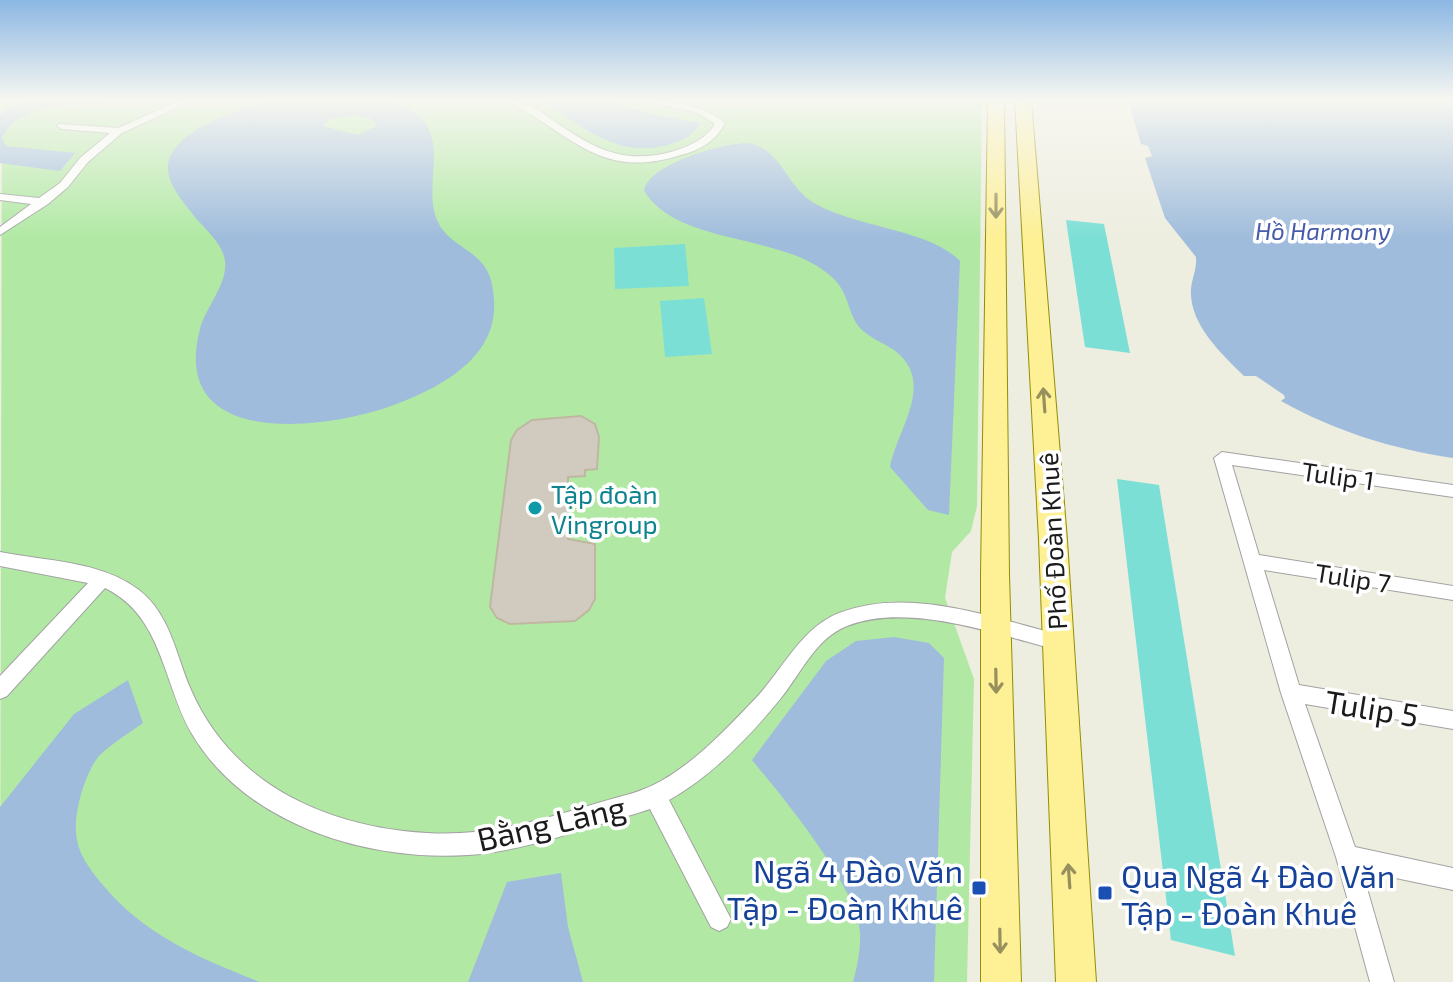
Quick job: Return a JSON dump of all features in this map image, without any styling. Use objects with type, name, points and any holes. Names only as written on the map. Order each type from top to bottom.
[{"type":"main road","name":"Phố Đoàn Khuê","points":[[996,146],[995,627],[1001,982]]},
{"type":"main road","name":"Phố Đoàn Khuê","points":[[1026,146],[1076,982]]},
{"type":"street","points":[[0,232],[44,202],[103,146]]},
{"type":"street","points":[[584,146],[604,158],[669,156],[692,146]]},
{"type":"street","points":[[0,197],[44,202]]},
{"type":"street","name":"Tulip 1","points":[[1252,561],[1222,458],[1453,491]]},
{"type":"street","name":"Bằng Lăng","points":[[0,559],[101,580],[122,588],[150,612],[166,640],[181,690],[202,737],[232,771],[289,811],[360,836],[428,845],[485,841],[549,829],[655,796],[695,768],[752,716],[801,654],[831,625],[861,614],[907,610],[1057,642]]},
{"type":"street","points":[[1252,561],[1291,693],[1347,857],[1382,982]]},
{"type":"street","name":"Tulip 7","points":[[1252,561],[1453,593]]},
{"type":"street","points":[[0,690],[101,580]]},
{"type":"street","name":"Tulip 5","points":[[1291,693],[1453,720]]},
{"type":"street","points":[[655,796],[719,919]]},
{"type":"street","points":[[1347,857],[1453,879]]},
{"type":"green space","points":[[2,146],[981,146],[977,506],[971,531],[952,552],[945,598],[974,679],[967,982],[0,982]]},
{"type":"shaded area","points":[[1066,220],[1104,224],[1130,353],[1085,347]]},
{"type":"shaded area","points":[[685,244],[689,286],[615,289],[614,248]]},
{"type":"shaded area","points":[[704,298],[712,354],[665,357],[660,301]]},
{"type":"shaded area","points":[[1117,479],[1159,485],[1235,956],[1171,940]]},
{"type":"water","points":[[0,146],[75,153],[60,171],[0,163]]},
{"type":"water","points":[[433,146],[432,192],[437,220],[446,233],[484,265],[491,279],[493,320],[477,354],[448,379],[430,389],[365,414],[294,424],[260,422],[229,413],[207,395],[196,368],[200,329],[223,278],[224,255],[173,187],[169,161],[176,147]]},
{"type":"water","points":[[625,146],[660,146],[652,148]]},
{"type":"water","name":"Hồ Harmony","points":[[1148,146],[1453,146],[1453,458],[1408,450],[1322,421],[1281,401],[1284,395],[1256,376],[1244,376],[1208,337],[1195,314],[1191,289],[1196,257],[1165,218],[1145,158],[1152,156]]},
{"type":"water","points":[[722,147],[760,147],[777,161],[796,187],[814,203],[851,218],[930,242],[960,261],[949,515],[928,510],[890,467],[911,406],[912,376],[906,363],[894,350],[858,326],[842,289],[834,279],[813,264],[789,253],[682,222],[660,209],[644,191],[658,172],[672,164]]},
{"type":"water","points":[[894,637],[929,643],[944,658],[934,982],[853,982],[860,933],[847,892],[816,843],[752,760],[826,661],[856,641]]},
{"type":"water","points":[[128,680],[143,723],[99,756],[92,767],[83,787],[76,819],[80,849],[88,866],[118,902],[154,931],[194,954],[260,982],[0,982],[0,807],[74,714]]},
{"type":"water","points":[[561,873],[568,927],[583,982],[468,982],[507,882]]},
{"type":"building","name":"Tập đoàn Vingroup","points":[[581,416],[595,424],[599,437],[597,469],[585,470],[585,476],[568,477],[568,539],[595,544],[595,599],[589,610],[575,621],[510,624],[497,618],[490,607],[511,440],[517,430],[532,420]]},
{"type":"place","name":"Tập đoàn Vingroup","points":[[535,508]]},
{"type":"place","name":"Ngã 4 Đào Văn Tập - Đoàn Khuê","points":[[979,888]]},
{"type":"place","name":"Qua Ngã 4 Đào Văn Tập - Đoàn Khuê","points":[[1105,893]]}]
